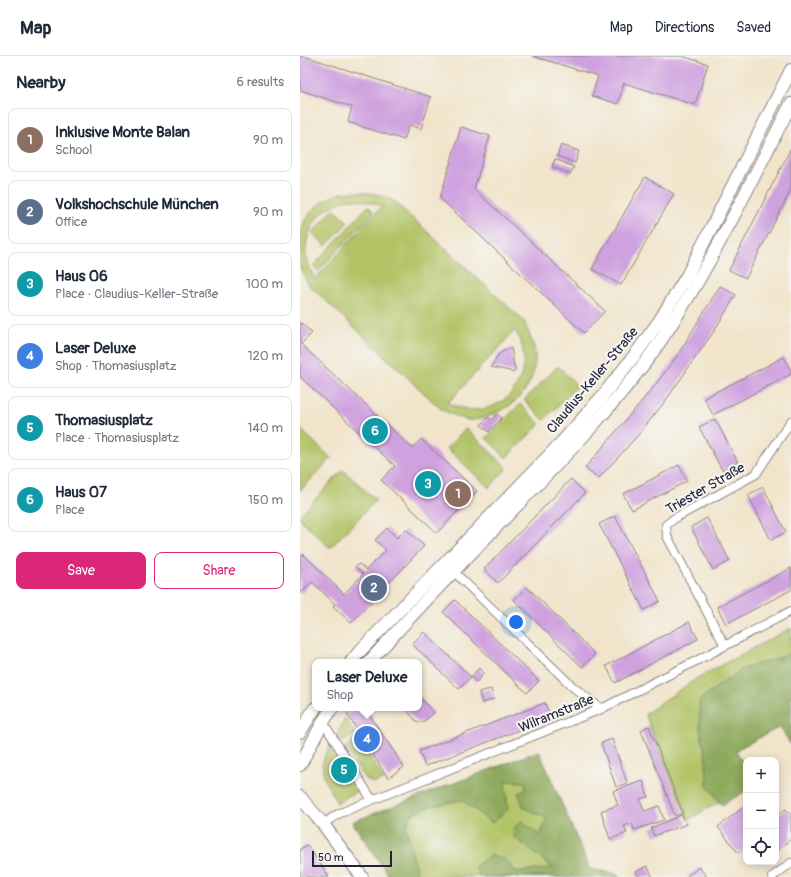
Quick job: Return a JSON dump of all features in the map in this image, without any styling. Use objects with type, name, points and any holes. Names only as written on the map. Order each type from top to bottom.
[{"type":"main road","name":"Claudius-Keller-Straße","points":[[354,659],[566,436],[600,399],[635,355],[652,332],[688,274],[791,70]]},
{"type":"main road","name":"Claudius-Keller-Straße","points":[[372,659],[411,616],[563,459],[608,408],[646,361],[670,327],[706,266],[791,104]]},
{"type":"main road","points":[[300,732],[313,711]]},
{"type":"main road","points":[[300,765],[330,711]]},
{"type":"main road","points":[[300,798],[323,824],[362,877]]},
{"type":"street","name":"Triester Straße","points":[[725,646],[666,536],[666,526],[675,518],[756,474],[791,421]]},
{"type":"street","points":[[445,563],[573,686],[601,709]]},
{"type":"street","name":"Wilramstraße","points":[[323,824],[338,814],[601,709],[725,646],[791,610]]},
{"type":"street","points":[[323,722],[372,800]]},
{"type":"street","points":[[772,877],[791,863]]},
{"type":"green space","points":[[340,193],[369,193],[380,195],[395,202],[524,321],[534,347],[534,367],[528,386],[516,401],[499,412],[487,417],[473,420],[461,418],[442,410],[309,285],[300,268],[300,231],[314,208],[327,199]],"holes":[[[350,199],[365,201],[382,206],[315,279],[307,262],[306,256],[308,236],[311,229],[322,213],[335,204]],[[515,330],[522,348],[523,365],[519,380],[511,394],[499,403],[484,409],[466,409],[448,403]]]},
{"type":"green space","points":[[368,206],[374,212],[318,271],[313,266]]},
{"type":"green space","points":[[334,209],[348,222],[326,246],[312,233]]},
{"type":"green space","points":[[558,366],[578,386],[544,420],[524,400]]},
{"type":"green space","points":[[520,404],[540,424],[506,458],[486,438]]},
{"type":"green space","points":[[466,428],[507,468],[489,488],[447,448]]},
{"type":"green space","points":[[300,429],[331,458],[300,491]]},
{"type":"green space","points":[[343,470],[376,500],[330,548],[300,519],[300,515]]},
{"type":"green space","points":[[791,628],[791,719],[719,736],[743,781],[743,789],[688,820],[645,714],[697,678]]},
{"type":"green space","points":[[791,653],[791,745],[780,727],[736,750],[743,764],[743,793],[722,805],[707,785],[706,758],[700,728],[699,700],[744,668]]},
{"type":"green space","points":[[345,718],[355,734],[342,742],[337,734]]},
{"type":"green space","points":[[359,738],[384,780],[373,783],[365,778],[345,747]]},
{"type":"green space","points":[[332,744],[360,789],[337,803],[323,774],[324,760]]},
{"type":"green space","points":[[539,751],[590,869],[619,874],[621,877],[390,877],[352,822]]},
{"type":"green space","points":[[539,751],[590,869],[619,874],[621,877],[479,877],[475,866],[491,855],[507,860],[516,872],[553,868],[513,836],[515,827],[522,821],[540,836],[547,818],[524,808],[518,793],[526,789],[525,782],[505,781],[508,809],[492,823],[462,800],[428,807],[412,814],[406,827],[418,877],[390,877],[352,822]]},
{"type":"building","points":[[300,56],[431,97],[421,129],[409,125],[404,140],[348,122],[352,107],[300,90]]},
{"type":"building","points":[[532,56],[682,56],[708,64],[695,105],[624,83],[618,104],[592,96],[598,76]]},
{"type":"building","points":[[461,127],[490,136],[474,189],[605,311],[584,333],[440,198]]},
{"type":"building","points":[[561,145],[579,151],[575,163],[557,156]]},
{"type":"building","points":[[791,148],[791,190],[746,278],[729,270]]},
{"type":"building","points":[[555,159],[574,167],[570,174],[552,167]]},
{"type":"building","points":[[645,177],[674,194],[621,285],[592,269]]},
{"type":"building","points":[[720,286],[736,295],[714,331],[666,400],[640,433],[598,479],[585,468],[652,389],[677,356]]},
{"type":"building","points":[[300,322],[312,333],[301,344],[412,448],[421,439],[477,491],[437,533],[381,480],[395,466],[300,377]]},
{"type":"building","points":[[511,348],[514,366],[516,369],[515,371],[512,373],[510,371],[491,367],[498,355]]},
{"type":"building","points":[[784,357],[791,374],[713,415],[704,398]]},
{"type":"building","points":[[497,414],[502,418],[489,432],[481,425],[488,417],[491,420]]},
{"type":"building","points":[[715,419],[738,462],[722,470],[699,427]]},
{"type":"building","points":[[679,465],[687,481],[632,510],[623,494]]},
{"type":"building","points":[[571,479],[585,493],[498,583],[484,569]]},
{"type":"building","points":[[763,487],[786,532],[771,540],[748,495]]},
{"type":"building","points":[[615,516],[660,601],[644,610],[599,524]]},
{"type":"building","points":[[707,518],[730,561],[713,570],[691,527]]},
{"type":"building","points":[[387,528],[397,538],[406,529],[424,546],[351,623],[333,606],[335,604],[312,582],[300,594],[300,558],[303,554],[344,594],[363,574],[355,567],[359,564],[366,570],[386,550],[375,540]]},
{"type":"building","points":[[791,568],[791,590],[726,624],[717,607]]},
{"type":"building","points":[[527,587],[595,654],[582,667],[514,600]]},
{"type":"building","points":[[455,600],[539,681],[527,693],[443,612]]},
{"type":"building","points":[[689,622],[698,639],[615,683],[606,666]]},
{"type":"building","points":[[424,632],[471,677],[459,689],[412,644]]},
{"type":"building","points":[[479,668],[484,674],[476,682],[471,677]]},
{"type":"building","points":[[491,689],[494,699],[482,703],[479,692]]},
{"type":"building","points":[[422,699],[434,713],[423,722],[417,722],[408,711],[422,711]]},
{"type":"building","points":[[545,703],[551,718],[425,766],[419,751]]},
{"type":"building","points":[[352,711],[367,711],[404,767],[388,778],[347,714]]},
{"type":"building","points":[[649,726],[683,813],[675,816],[641,730]]},
{"type":"building","points":[[612,739],[627,783],[616,787],[601,743]]},
{"type":"building","points":[[643,781],[648,797],[640,799],[644,811],[659,806],[664,820],[634,830],[632,823],[624,826],[627,833],[610,839],[601,811],[618,805],[613,791]]},
{"type":"building","points":[[743,807],[743,849],[738,853],[718,827]]},
{"type":"building","points":[[786,809],[791,815],[791,839],[779,848],[779,829],[779,814]]},
{"type":"building","points":[[682,815],[687,824],[654,836],[651,828]]},
{"type":"building","points":[[307,845],[329,877],[300,877],[300,849]]},
{"type":"building","points":[[647,866],[653,877],[639,877],[636,872]]},
{"type":"building","points":[[699,867],[707,877],[686,877]]},
{"type":"place","name":"Haus 07","points":[[375,431]]},
{"type":"place","name":"Haus 06","points":[[428,484]]},
{"type":"place","name":"Inklusive Monte Balan","points":[[458,494]]},
{"type":"place","name":"Volkshochschule München","points":[[374,588]]},
{"type":"place","name":"Laser Deluxe","points":[[367,739]]},
{"type":"place","name":"Thomasiusplatz","points":[[344,770]]}]
